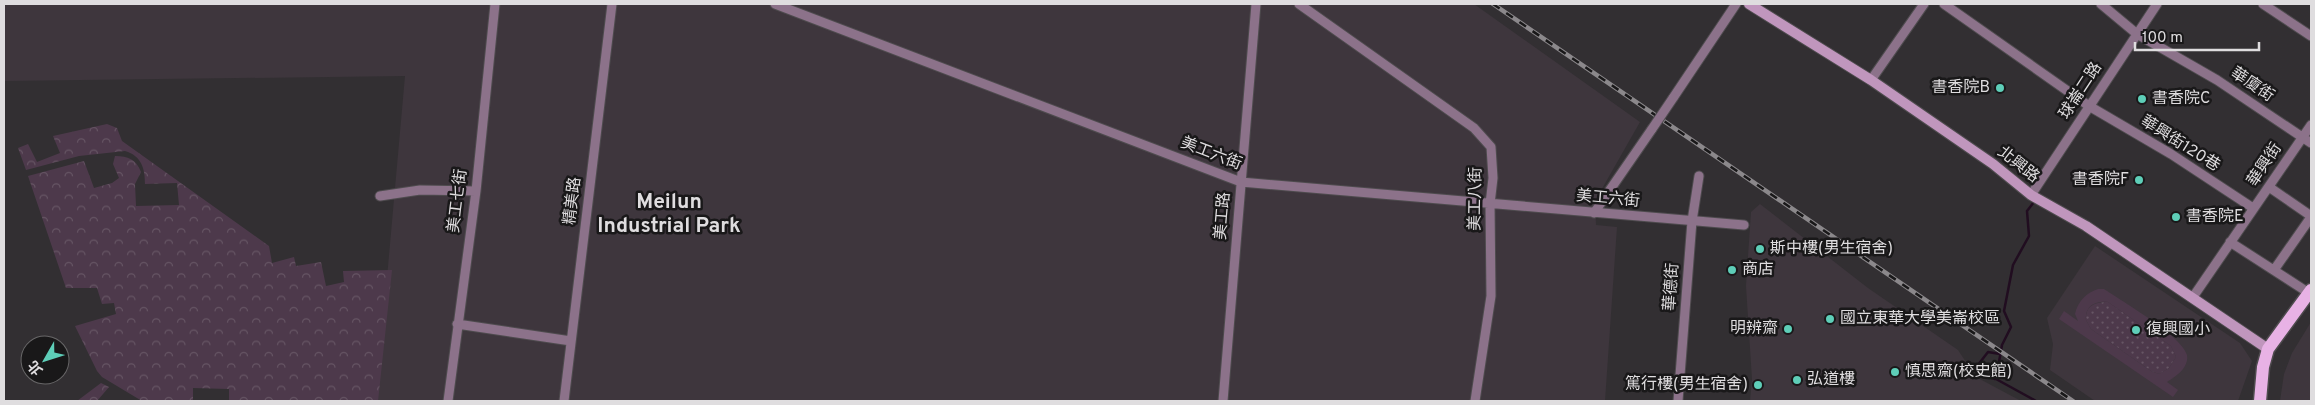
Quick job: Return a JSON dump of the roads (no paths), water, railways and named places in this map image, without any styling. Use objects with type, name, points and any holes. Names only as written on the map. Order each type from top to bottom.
[{"type":"main road","points":[[2260,401],[2268,349],[2310,291]]},
{"type":"street","name":"美工七街","points":[[448,401],[476,191],[495,4]]},
{"type":"street","name":"精美路","points":[[564,401],[612,4]]},
{"type":"street","name":"美工六街","points":[[775,4],[1241,182],[1744,225]]},
{"type":"street","name":"美工路","points":[[1223,401],[1256,4]]},
{"type":"street","name":"美工八街","points":[[1299,4],[1474,128],[1490,147],[1493,178],[1490,204],[1490,296],[1476,401]]},
{"type":"street","points":[[1594,213],[1736,4]]},
{"type":"street","name":"北興路","points":[[1749,4],[1871,80],[1994,164],[2031,195],[2086,226],[2268,349]]},
{"type":"street","points":[[1871,80],[1924,4]]},
{"type":"street","name":"華興街120巷","points":[[1944,4],[2089,106],[2171,154],[2253,208]]},
{"type":"street","name":"華廈街","points":[[2101,4],[2137,34],[2217,80],[2311,143]]},
{"type":"street","name":"球崙二路","points":[[2031,195],[2157,4]]},
{"type":"street","points":[[2263,4],[2311,36]]},
{"type":"street","name":"華興街","points":[[2193,297],[2311,125]]},
{"type":"street","name":"華德街","points":[[1678,401],[1692,221],[1699,176]]},
{"type":"street","points":[[2269,187],[2311,216],[2274,270]]},
{"type":"street","points":[[380,196],[420,190],[476,191]]},
{"type":"street","points":[[2230,242],[2310,291]]},
{"type":"street","points":[[457,324],[571,341]]},
{"type":"waterway","points":[[2034,202],[2027,211],[2029,236],[2013,265],[2004,311],[2011,327],[2002,345],[1996,379],[2036,401]]},
{"type":"waterway","points":[[1995,379],[1974,370],[1988,352],[2000,354]]},
{"type":"railway","points":[[1493,4],[2073,401]]},
{"type":"place","name":"書香院B","points":[[2000,88]]},
{"type":"place","name":"書香院C","points":[[2142,99]]},
{"type":"place","name":"書香院F","points":[[2139,180]]},
{"type":"place","name":"書香院E","points":[[2176,217]]},
{"type":"place","name":"斯中樓(男生宿舍)","points":[[1760,249]]},
{"type":"place","name":"商店","points":[[1732,270]]},
{"type":"place","name":"國立東華大學美崙校區","points":[[1830,319]]},
{"type":"place","name":"明辨齋","points":[[1788,329]]},
{"type":"place","name":"復興國小","points":[[2136,330]]},
{"type":"place","name":"慎思齋(校史館)","points":[[1895,372]]},
{"type":"place","name":"弘道樓","points":[[1797,380]]},
{"type":"place","name":"篤行樓(男生宿舍)","points":[[1758,385]]},
{"type":"district","name":"Meilun Industrial Park","points":[[669,214]]}]
